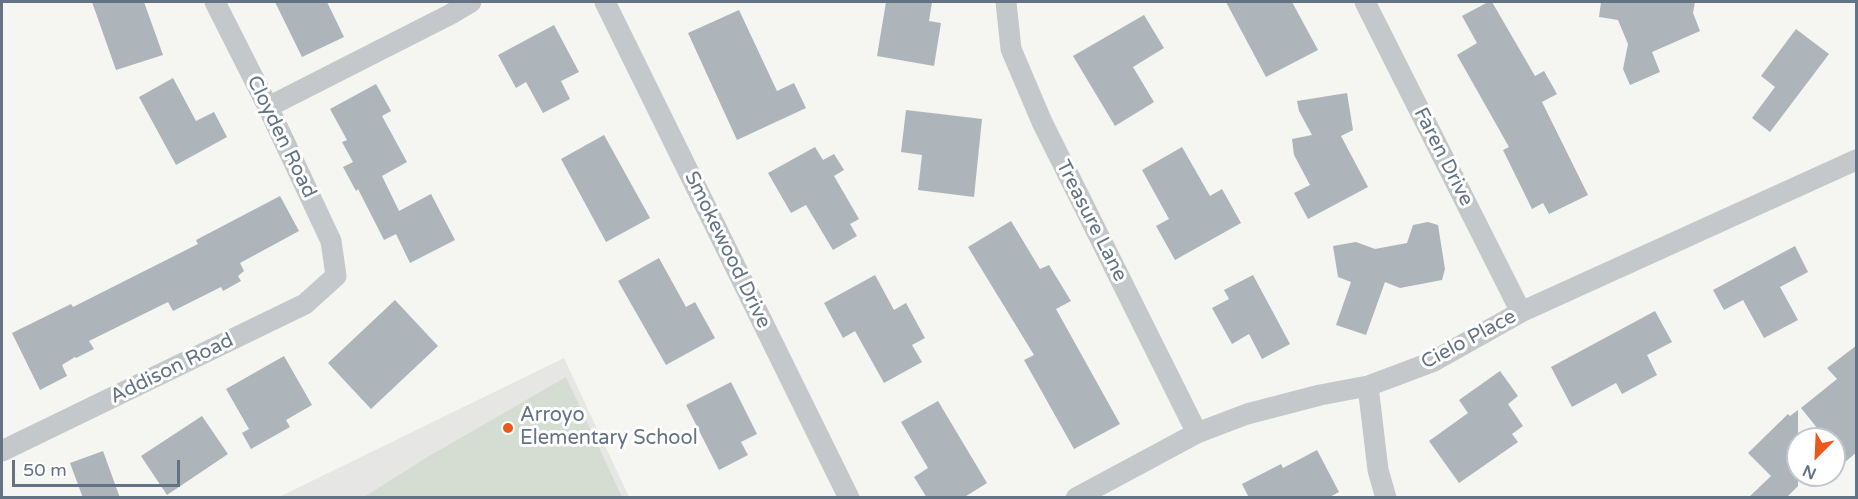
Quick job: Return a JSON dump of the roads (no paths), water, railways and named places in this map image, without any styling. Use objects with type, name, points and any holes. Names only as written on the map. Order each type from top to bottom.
[{"type":"street","name":"Cloyden Road","points":[[215,2],[268,106],[331,241],[336,276]]},
{"type":"street","points":[[268,106],[471,2]]},
{"type":"street","name":"Smokewood Drive","points":[[605,2],[849,498]]},
{"type":"street","name":"Treasure Lane","points":[[1006,2],[1011,49],[1042,122],[1197,433]]},
{"type":"street","name":"Faren Drive","points":[[1365,2],[1521,312]]},
{"type":"street","name":"Cielo Place","points":[[1076,498],[1197,433],[1247,414],[1320,395],[1368,386],[1432,362],[1521,312],[1857,160]]},
{"type":"street","name":"Addison Road","points":[[2,451],[305,304],[336,276]]},
{"type":"street","points":[[1368,386],[1378,470],[1386,498]]},
{"type":"place","name":"Arroyo Elementary School","points":[[508,428]]}]
